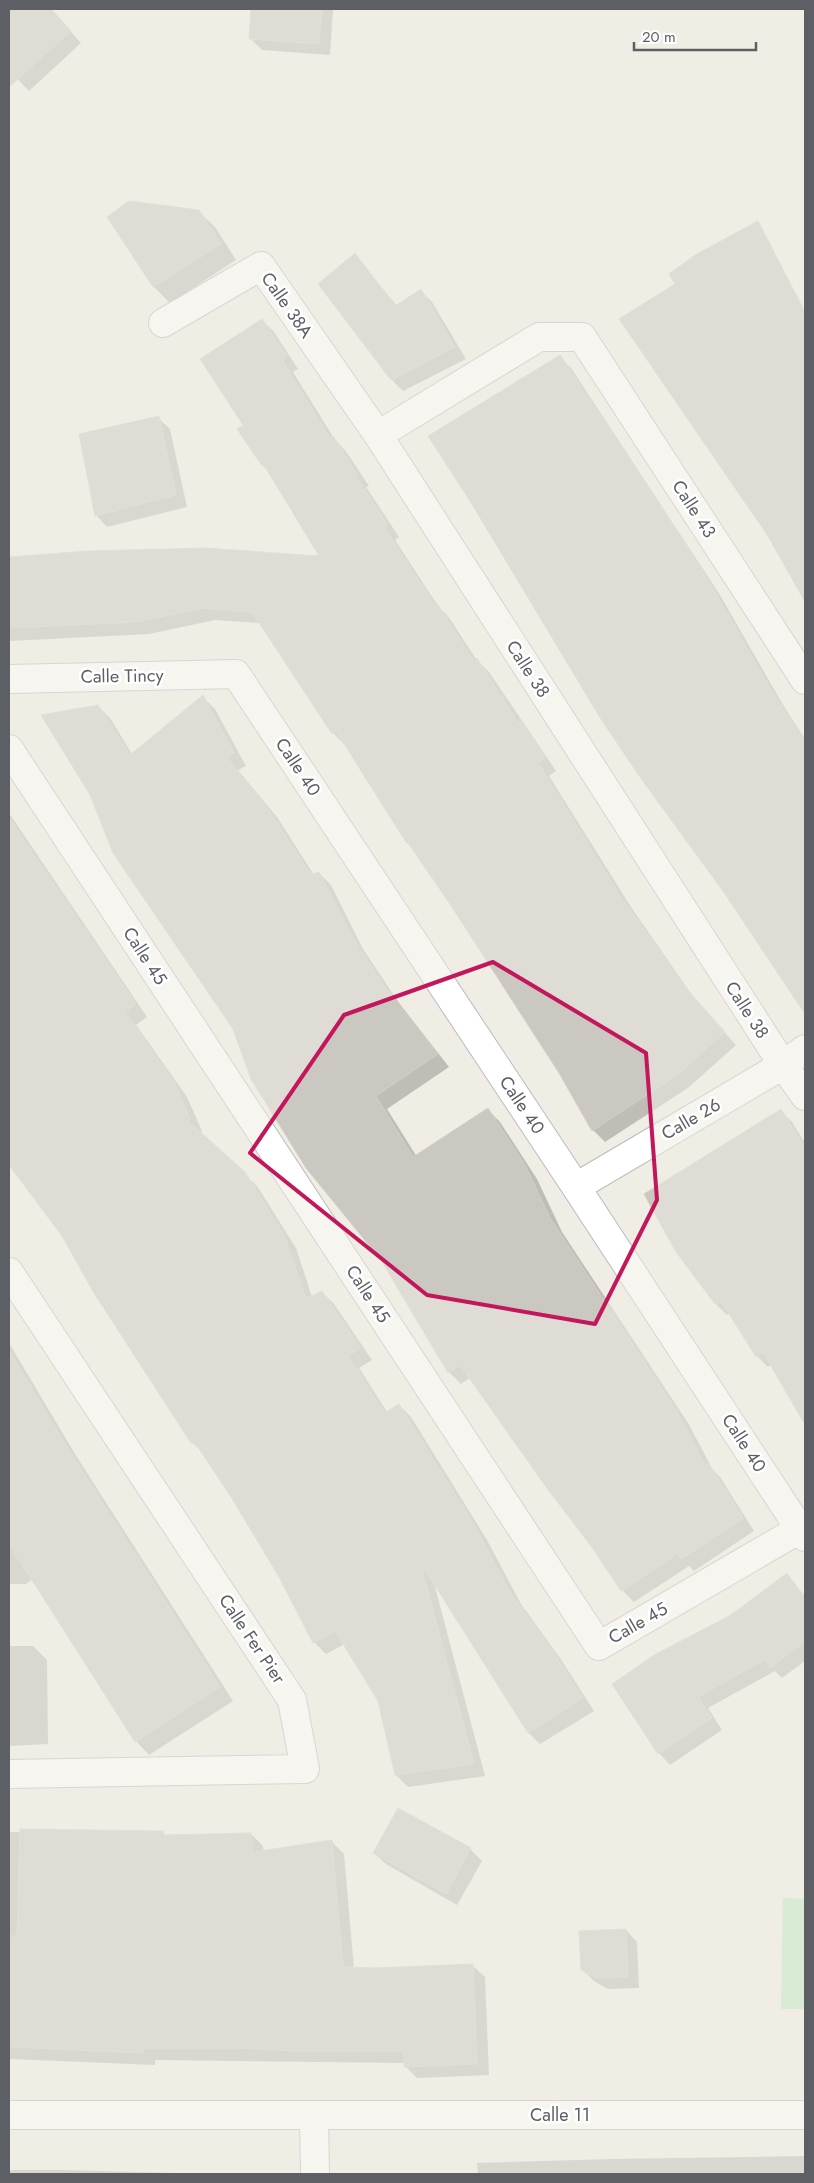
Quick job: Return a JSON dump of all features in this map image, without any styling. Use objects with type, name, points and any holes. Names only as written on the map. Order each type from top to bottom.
[{"type":"street","name":"Calle 38A","points":[[163,323],[261,266],[378,435]]},
{"type":"street","name":"Calle 43","points":[[378,435],[539,337],[582,337],[805,680]]},
{"type":"street","name":"Calle 38","points":[[378,435],[783,1066],[805,1096]]},
{"type":"street","name":"Calle Tincy","points":[[9,679],[236,674]]},
{"type":"street","name":"Calle 40","points":[[236,674],[803,1533]]},
{"type":"street","name":"Calle 45","points":[[9,749],[599,1646],[803,1533]]},
{"type":"street","name":"Calle 26","points":[[576,1187],[783,1066],[805,1049]]},
{"type":"street","name":"Calle Fer Pier","points":[[9,1272],[292,1700],[305,1769],[9,1774]]},
{"type":"street","name":"Calle 11","points":[[9,2115],[805,2115]]},
{"type":"street","points":[[314,2116],[315,2174]]},
{"type":"highlighted area","points":[[493,962],[646,1053],[657,1200],[595,1324],[427,1295],[250,1153],[344,1015]]},
{"type":"green space","points":[[783,1898],[805,1899],[805,2009],[781,2009]]},
{"type":"building","points":[[9,9],[51,9],[71,31],[9,87]]},
{"type":"building","points":[[251,9],[322,9],[319,44],[249,39]]},
{"type":"building","points":[[129,201],[199,210],[221,244],[153,287],[107,217]]},
{"type":"building","points":[[758,221],[805,312],[805,602],[768,536],[619,319],[675,284],[669,274],[695,255]]},
{"type":"building","points":[[355,253],[395,306],[421,289],[455,347],[391,380],[318,284]]},
{"type":"building","points":[[262,319],[287,356],[282,360],[330,438],[333,436],[357,474],[355,475],[388,525],[384,527],[434,604],[436,602],[474,661],[477,658],[518,723],[521,721],[545,758],[538,763],[619,894],[685,987],[725,1032],[676,1076],[592,1131],[559,1073],[448,901],[407,844],[336,731],[332,734],[252,612],[203,608],[136,622],[9,628],[9,557],[88,551],[206,548],[319,556],[264,465],[262,466],[237,429],[243,425],[200,359]]},
{"type":"building","points":[[560,355],[670,520],[709,582],[772,692],[805,741],[805,1014],[725,894],[642,780],[602,721],[470,501],[428,436]]},
{"type":"building","points":[[159,416],[176,495],[95,516],[79,434]]},
{"type":"building","points":[[203,695],[234,753],[227,758],[265,804],[311,875],[319,872],[351,935],[387,990],[438,1054],[376,1096],[413,1157],[488,1108],[525,1165],[550,1218],[676,1410],[705,1465],[708,1463],[743,1518],[681,1559],[677,1554],[621,1591],[591,1546],[546,1487],[460,1365],[448,1373],[381,1260],[306,1168],[251,1079],[233,1029],[113,853],[90,795],[41,715],[98,705],[130,755]]},
{"type":"building","points":[[9,818],[136,1004],[125,1012],[175,1084],[190,1119],[188,1121],[245,1172],[284,1235],[306,1299],[322,1291],[361,1348],[348,1356],[385,1413],[399,1404],[475,1526],[509,1591],[550,1647],[583,1698],[528,1733],[420,1562],[474,1764],[395,1775],[378,1701],[335,1631],[313,1643],[279,1577],[231,1497],[194,1441],[191,1443],[94,1293],[62,1236],[9,1165]]},
{"type":"building","points":[[781,1109],[805,1148],[805,1425],[763,1352],[756,1357],[721,1301],[715,1304],[676,1252],[644,1194]]},
{"type":"building","points":[[9,1350],[62,1439],[220,1687],[135,1742],[9,1544]]},
{"type":"building","points":[[787,1573],[805,1598],[805,1641],[770,1668],[764,1660],[698,1697],[712,1718],[658,1754],[612,1684],[656,1654],[731,1615]]},
{"type":"building","points":[[398,1808],[471,1848],[446,1894],[373,1853]]},
{"type":"building","points":[[20,1829],[163,1831],[163,1835],[251,1833],[253,1852],[332,1840],[343,1967],[375,1968],[473,1964],[477,2064],[404,2067],[403,2051],[143,2048],[143,2053],[9,2047],[9,1936],[17,1936]]},
{"type":"building","points":[[626,1929],[628,1977],[596,1978],[581,1970],[579,1931]]}]
